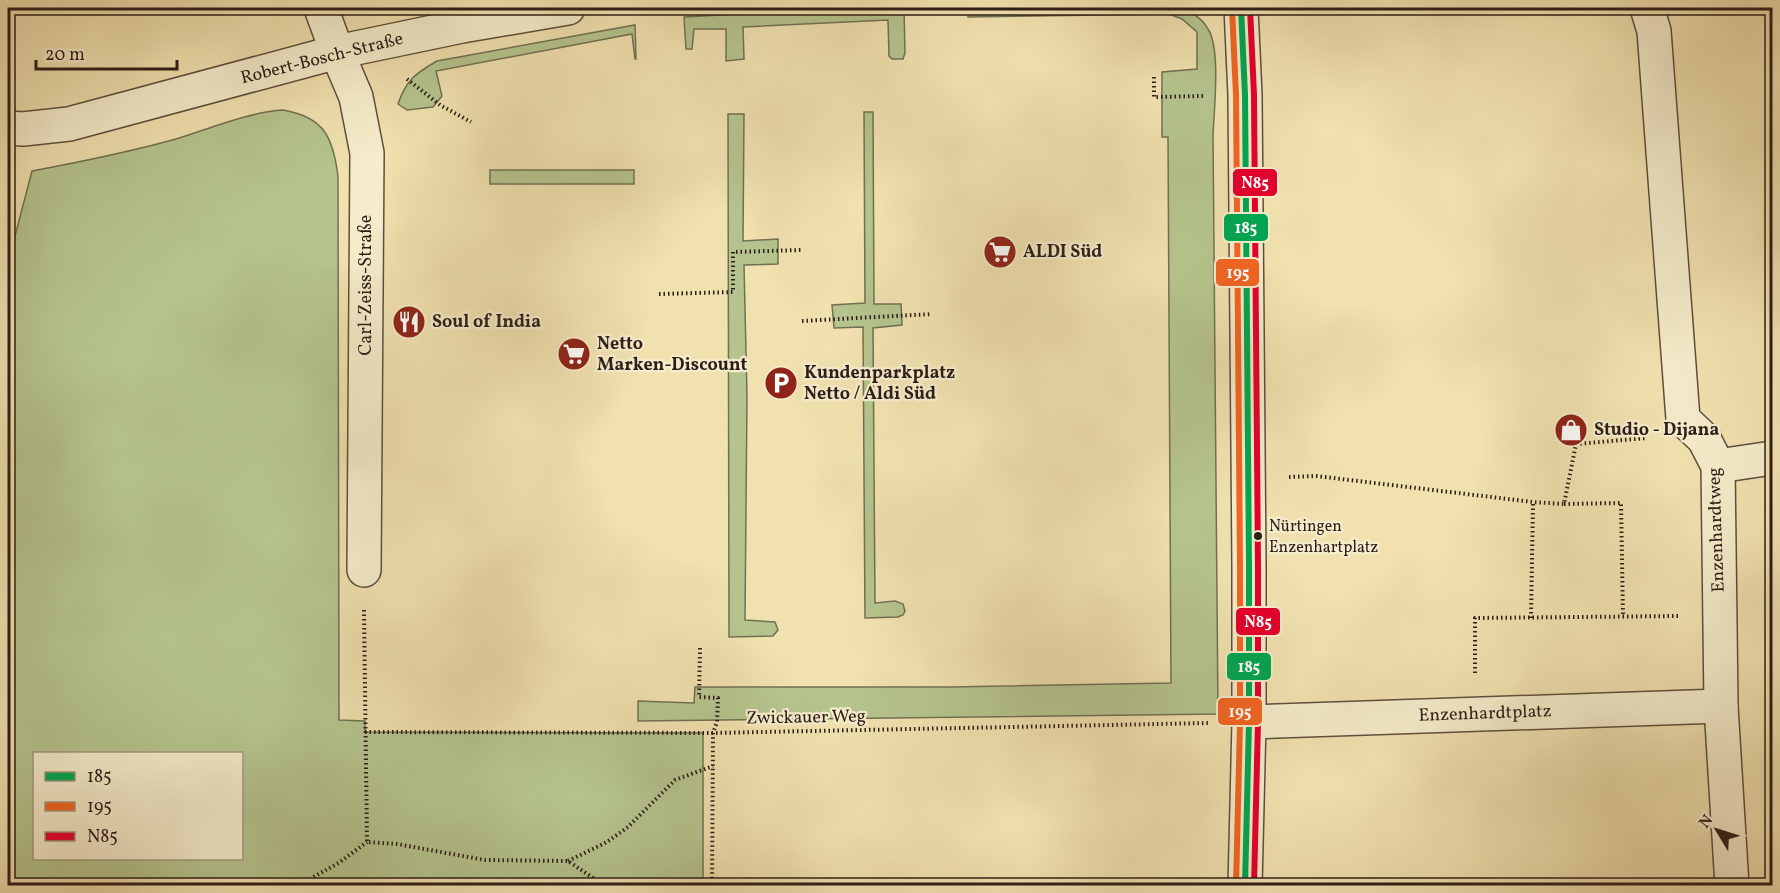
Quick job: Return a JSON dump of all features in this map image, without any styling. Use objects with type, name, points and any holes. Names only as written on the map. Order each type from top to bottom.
[{"type":"street","name":"Carl-Zeiss-Straße","points":[[321,8],[356,97],[367,153],[364,570]]},
{"type":"street","name":"Robert-Bosch-Straße","points":[[8,128],[23,129],[69,124],[337,52],[568,8]]},
{"type":"street","points":[[1241,8],[1245,95],[1249,566],[1249,722],[1245,885]]},
{"type":"street","points":[[1647,8],[1654,31],[1683,419],[1711,453],[1773,458]]},
{"type":"street","name":"Enzenhardtweg","points":[[1711,453],[1720,616],[1721,706],[1732,885]]},
{"type":"street","name":"Enzenhardtplatz","points":[[1249,722],[1721,706]]},
{"type":"path","points":[[397,40],[404,76],[440,105],[471,122]]},
{"type":"path","points":[[1154,77],[1155,97],[1245,95]]},
{"type":"path","points":[[659,294],[733,292],[733,252],[801,250]]},
{"type":"path","points":[[802,321],[932,314]]},
{"type":"path","points":[[1564,504],[1576,444],[1640,437],[1711,453]]},
{"type":"path","points":[[1286,477],[1316,476],[1533,502],[1621,503],[1623,617]]},
{"type":"path","points":[[1531,618],[1533,502]]},
{"type":"path","points":[[364,570],[367,842]]},
{"type":"path","points":[[1476,714],[1475,618],[1720,616]]},
{"type":"path","points":[[700,648],[699,697],[718,699],[717,722],[713,733],[712,885]]},
{"type":"path","name":"Zwickauer Weg","points":[[365,732],[713,733],[1249,722]]},
{"type":"path","points":[[298,885],[340,862],[367,842],[397,844],[485,860],[568,861],[607,842],[628,827],[675,780],[713,766]]},
{"type":"path","points":[[568,861],[605,885]]},
{"type":"green space","points":[[856,8],[904,8],[905,53],[903,59],[892,59],[889,56],[888,20],[743,27],[744,59],[726,61],[726,29],[694,29],[692,49],[686,49],[684,17]]},
{"type":"green space","points":[[968,8],[1184,8],[1203,22],[1212,38],[1216,65],[1213,135],[1218,714],[638,721],[638,701],[694,703],[695,687],[951,687],[1171,683],[1168,137],[1162,137],[1162,72],[1197,69],[1197,32],[1182,19],[1169,14],[968,17]]},
{"type":"green space","points":[[635,25],[636,59],[632,34],[436,71],[442,96],[433,107],[407,110],[398,104],[413,78],[437,61]]},
{"type":"green space","points":[[283,110],[308,118],[324,131],[336,162],[338,176],[339,720],[365,721],[365,732],[703,733],[703,885],[8,885],[8,263],[32,171],[176,139],[243,117]]},
{"type":"green space","points":[[864,112],[873,112],[874,304],[901,304],[902,325],[873,328],[875,603],[895,601],[903,604],[905,611],[898,617],[865,618],[863,327],[834,328],[832,305],[865,303]]},
{"type":"green space","points":[[728,114],[744,114],[743,241],[778,239],[778,264],[744,265],[747,396],[745,620],[775,622],[778,630],[773,636],[729,637]]},
{"type":"green space","points":[[490,170],[634,170],[634,184],[490,184]]},
{"type":"transit line","name":"195","points":[[1232,8],[1236,95],[1240,566],[1240,722],[1236,886]]},
{"type":"transit line","name":"185","points":[[1241,8],[1245,95],[1249,566],[1249,722],[1245,886]]},
{"type":"transit line","name":"N85","points":[[1250,8],[1254,95],[1258,566],[1258,722],[1254,886]]},
{"type":"place","name":"ALDI Süd","points":[[1000,252]]},
{"type":"place","name":"Soul of India","points":[[409,322]]},
{"type":"place","name":"Netto Marken-Discount","points":[[574,354]]},
{"type":"place","name":"Kundenparkplatz Netto / Aldi Süd","points":[[781,383]]},
{"type":"place","name":"Studio - Dijana","points":[[1571,430]]},
{"type":"place","name":"Nürtingen Enzenhartplatz","points":[[1258,536]]}]
